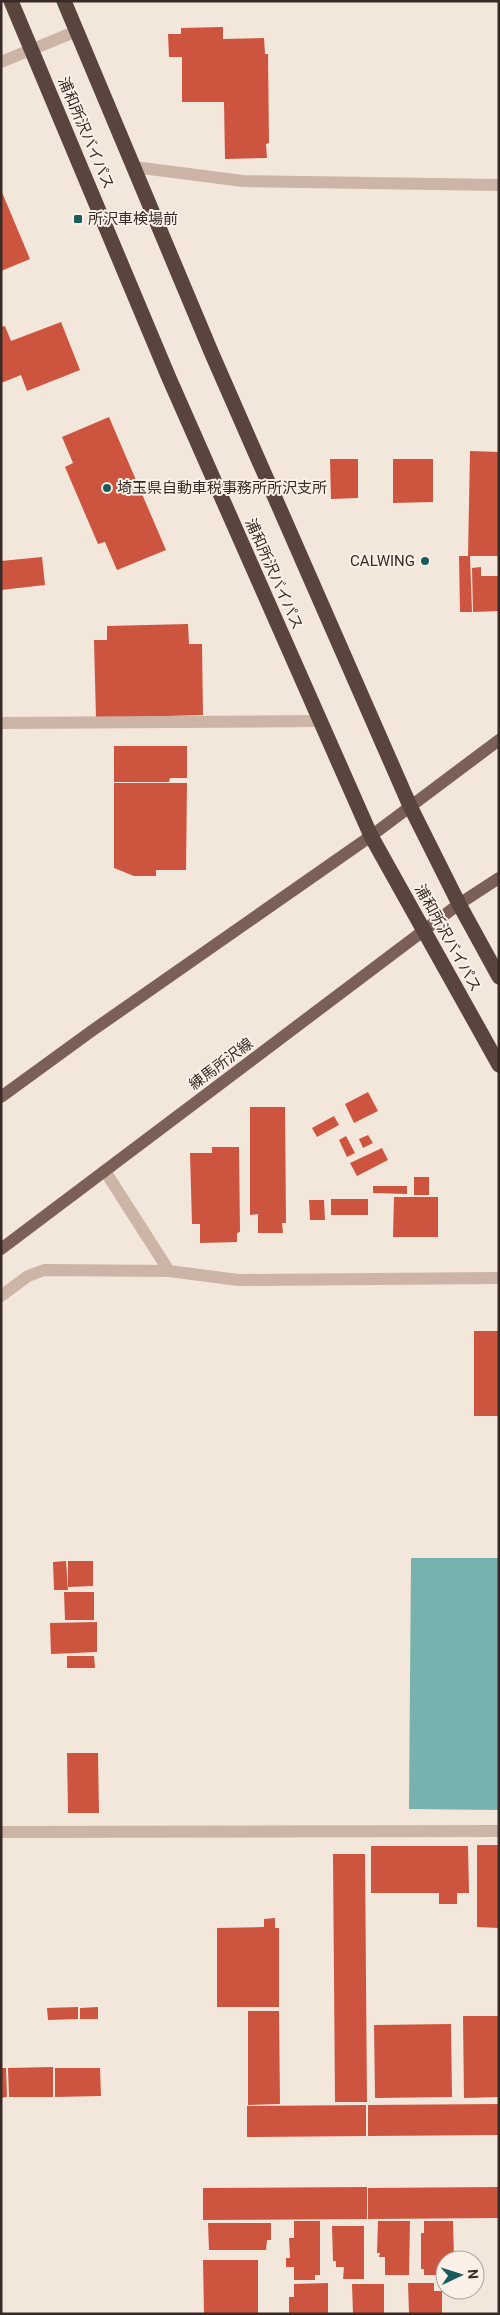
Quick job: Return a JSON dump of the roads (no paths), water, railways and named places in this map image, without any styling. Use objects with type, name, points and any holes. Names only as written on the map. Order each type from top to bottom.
[{"type":"highway","name":"浦和所沢バイパス","points":[[12,1],[169,378],[371,836],[499,1064]]},
{"type":"highway","name":"浦和所沢バイパス","points":[[64,1],[212,354],[410,806],[459,904],[499,977]]},
{"type":"main road","points":[[1,1097],[93,1030],[371,836],[499,740]]},
{"type":"main road","name":"練馬所沢線","points":[[1,1249],[459,904],[499,878]]},
{"type":"street","points":[[1,62],[76,31]]},
{"type":"street","points":[[134,167],[244,181],[499,185]]},
{"type":"street","points":[[1,724],[319,721]]},
{"type":"street","points":[[105,1171],[169,1271]]},
{"type":"street","points":[[1,1296],[28,1276],[44,1270],[169,1271],[238,1280],[499,1278]]},
{"type":"street","points":[[1,1832],[499,1830]]},
{"type":"water","points":[[411,1558],[499,1558],[499,1810],[409,1809]]},
{"type":"place","name":"所沢車検場前","points":[[78,219]]},
{"type":"place","name":"埼玉県自動車税事務所所沢支所","points":[[107,488]]},
{"type":"place","name":"CALWING","points":[[425,561]]}]
